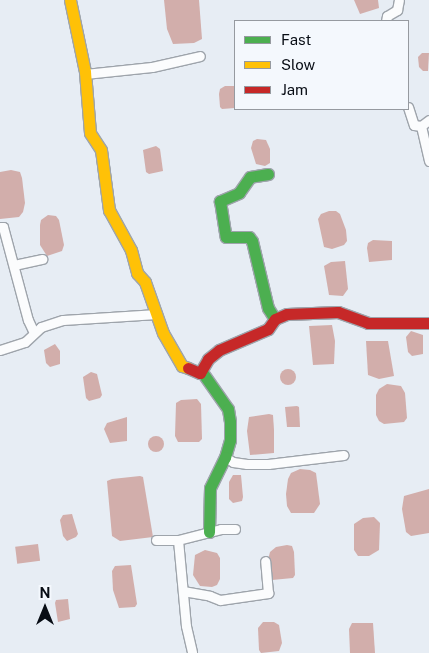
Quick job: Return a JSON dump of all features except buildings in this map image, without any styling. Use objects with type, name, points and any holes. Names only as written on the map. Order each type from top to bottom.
[{"type":"street","points":[[70,0],[85,74],[90,133],[101,150],[109,210],[131,250],[137,273],[146,282],[163,333],[182,366],[195,372],[202,372]]},
{"type":"street","points":[[386,20],[387,16],[397,10],[399,0]]},
{"type":"street","points":[[85,74],[152,67],[200,56]]},
{"type":"street","points":[[409,110],[414,125],[421,126],[429,120]]},
{"type":"street","points":[[421,126],[429,161]]},
{"type":"street","points":[[268,174],[250,177],[239,193],[220,202],[226,237],[249,237],[252,241],[262,291],[275,319]]},
{"type":"street","points":[[0,228],[3,227],[28,320],[34,333]]},
{"type":"street","points":[[14,265],[42,259]]},
{"type":"street","points":[[202,372],[208,359],[219,350],[268,329],[275,319],[297,312],[338,312],[368,323],[429,324]]},
{"type":"street","points":[[0,350],[25,342],[40,327],[63,320],[157,314]]},
{"type":"street","points":[[202,372],[228,409],[230,440],[225,457],[210,488],[209,532]]},
{"type":"street","points":[[225,457],[233,462],[247,464],[290,462],[343,455]]},
{"type":"street","points":[[156,540],[178,540],[209,532],[234,529]]},
{"type":"street","points":[[178,540],[186,626],[192,652]]},
{"type":"street","points":[[183,591],[210,596],[220,600],[268,594],[265,561]]},
{"type":"shaded area","points":[[164,0],[199,0],[202,39],[194,43],[173,44],[167,29]]},
{"type":"shaded area","points":[[354,0],[378,0],[379,8],[360,14]]},
{"type":"shaded area","points":[[422,53],[429,53],[428,71],[423,71],[419,67],[418,57]]},
{"type":"shaded area","points":[[225,86],[234,86],[234,108],[222,109],[220,107],[220,89]]},
{"type":"shaded area","points":[[257,139],[266,140],[270,149],[270,163],[265,166],[256,164],[251,148],[253,141]]},
{"type":"shaded area","points":[[156,146],[160,149],[163,171],[149,174],[146,172],[143,150]]},
{"type":"shaded area","points":[[11,170],[20,172],[22,178],[25,203],[23,212],[19,217],[0,219],[0,172]]},
{"type":"shaded area","points":[[336,211],[340,214],[346,230],[347,241],[344,245],[332,249],[324,247],[318,219],[321,214]]},
{"type":"shaded area","points":[[48,215],[56,216],[59,220],[64,245],[62,251],[47,256],[40,245],[40,225],[41,220]]},
{"type":"shaded area","points":[[373,240],[392,241],[392,260],[369,262],[367,248],[368,243]]},
{"type":"shaded area","points":[[345,261],[348,289],[343,296],[329,295],[324,266],[331,262]]},
{"type":"shaded area","points":[[332,325],[335,341],[334,364],[313,365],[309,326]]},
{"type":"shaded area","points":[[411,331],[423,335],[423,354],[412,356],[408,352],[406,337]]},
{"type":"shaded area","points":[[366,341],[388,341],[394,376],[379,379],[368,375]]},
{"type":"shaded area","points":[[55,344],[60,351],[60,364],[50,367],[46,363],[44,350]]},
{"type":"shaded area","points":[[288,369],[296,377],[288,385],[280,377]]},
{"type":"shaded area","points":[[91,372],[97,374],[102,395],[100,398],[89,401],[86,398],[83,377]]},
{"type":"shaded area","points":[[387,384],[401,386],[405,393],[407,418],[404,422],[384,424],[379,421],[376,415],[376,395],[379,389]]},
{"type":"shaded area","points":[[197,399],[201,404],[202,439],[199,442],[178,442],[175,436],[176,403],[181,400]]},
{"type":"shaded area","points":[[285,407],[299,407],[300,427],[287,427]]},
{"type":"shaded area","points":[[273,415],[274,453],[250,455],[247,431],[249,417]]},
{"type":"shaded area","points":[[127,417],[127,441],[110,443],[104,429],[107,423]]},
{"type":"shaded area","points":[[153,436],[159,436],[164,441],[162,450],[153,452],[148,447],[148,441]]},
{"type":"shaded area","points":[[300,469],[316,473],[320,504],[314,513],[291,513],[287,506],[288,479],[291,473]]},
{"type":"shaded area","points":[[233,475],[241,475],[243,497],[242,501],[233,503],[229,499],[229,482]]},
{"type":"shaded area","points":[[143,477],[153,537],[120,541],[112,536],[107,481]]},
{"type":"shaded area","points":[[429,489],[429,533],[411,536],[406,532],[402,509],[404,496]]},
{"type":"shaded area","points":[[72,514],[78,534],[67,541],[63,536],[60,520],[63,515]]},
{"type":"shaded area","points":[[374,517],[380,523],[379,550],[369,556],[358,556],[354,550],[354,524],[363,518]]},
{"type":"shaded area","points":[[38,544],[40,561],[17,564],[15,547]]},
{"type":"shaded area","points":[[292,546],[294,552],[295,575],[293,578],[272,580],[268,560],[270,552],[276,547]]},
{"type":"shaded area","points":[[205,550],[217,553],[220,558],[220,579],[217,585],[212,587],[200,586],[193,575],[195,555]]},
{"type":"shaded area","points":[[131,565],[137,604],[135,607],[119,608],[113,590],[112,571],[115,566]]},
{"type":"shaded area","points":[[68,599],[70,619],[58,622],[56,600]]},
{"type":"shaded area","points":[[263,622],[274,622],[279,625],[282,643],[279,651],[261,653],[259,650],[258,628]]},
{"type":"shaded area","points":[[352,623],[373,623],[375,653],[350,653],[349,629]]},
{"type":"traffic: fast","points":[[268,174],[250,177],[239,193],[220,201],[226,237],[249,237],[252,241],[268,308],[275,319]]},
{"type":"traffic: fast","points":[[202,372],[228,409],[230,422],[230,440],[225,457],[210,488],[209,532]]},
{"type":"traffic: slow","points":[[70,0],[85,72],[90,133],[101,150],[109,210],[131,250],[137,273],[145,282],[163,333],[182,366],[188,368]]},
{"type":"traffic: jam","points":[[188,368],[200,373],[208,359],[219,350],[268,329],[275,319],[287,314],[338,312],[368,323],[429,323]]}]
